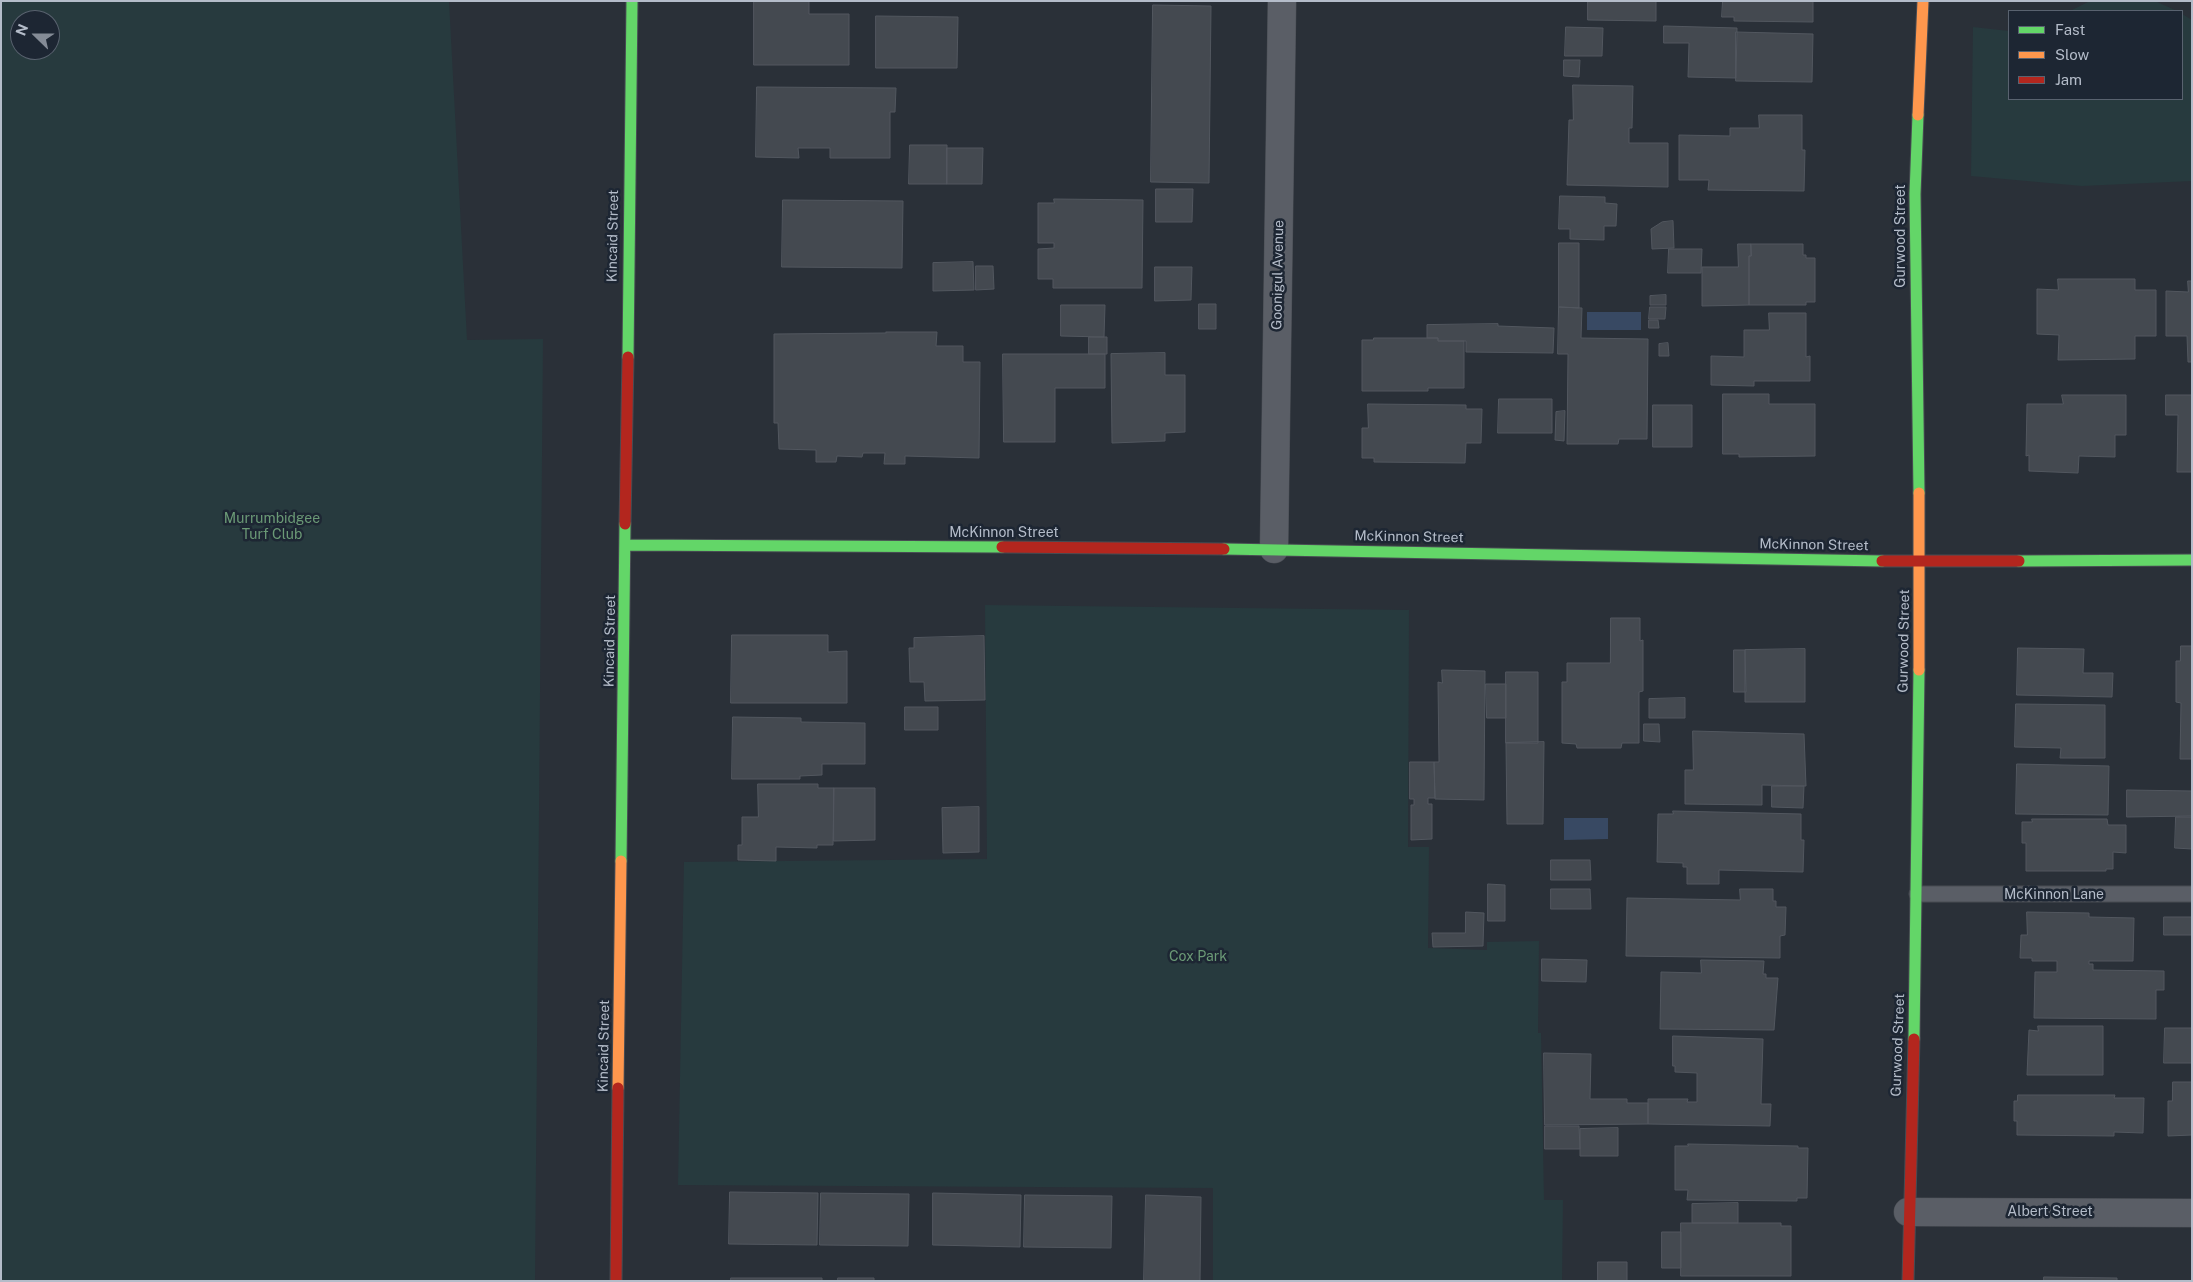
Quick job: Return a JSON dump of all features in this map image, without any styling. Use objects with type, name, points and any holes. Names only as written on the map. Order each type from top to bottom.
[{"type":"street","name":"Kincaid Street","points":[[616,1281],[632,1]]},
{"type":"street","name":"Goonigul Avenue","points":[[1274,550],[1282,1]]},
{"type":"street","name":"Gurwood Street","points":[[1908,1281],[1908,1212],[1917,894],[1920,562],[1915,194],[1923,1]]},
{"type":"street","name":"McKinnon Street","points":[[626,545],[1274,550],[1920,562],[2192,560]]},
{"type":"street","name":"Albert Street","points":[[1908,1212],[2192,1212]]},
{"type":"lane","name":"McKinnon Lane","points":[[1917,894],[2192,894]]},
{"type":"green space","name":"Murrumbidgee Turf Club","points":[[1,1],[449,1],[467,340],[543,339],[535,1281],[1,1281]]},
{"type":"green space","points":[[2090,1],[2155,1],[2175,10],[2072,10]]},
{"type":"green space","points":[[2183,15],[2192,20],[2192,181],[2082,186],[1971,176],[1973,27],[2008,31],[2008,100],[2183,100]]},
{"type":"green space","name":"Cox Park","points":[[985,605],[1409,610],[1408,847],[1429,847],[1428,948],[1487,950],[1487,942],[1539,941],[1538,1033],[1541,1033],[1544,1200],[1563,1200],[1562,1281],[1213,1281],[1213,1188],[678,1185],[684,862],[987,859]]},
{"type":"water","points":[[1587,312],[1641,312],[1641,330],[1587,330]]},
{"type":"water","points":[[1564,818],[1608,818],[1608,839],[1564,840]]},
{"type":"building","points":[[754,1],[809,1],[809,14],[849,14],[849,65],[754,65]]},
{"type":"building","points":[[1588,1],[1656,1],[1656,21],[1588,20]]},
{"type":"building","points":[[1723,1],[1813,1],[1813,22],[1734,21],[1734,17],[1722,17]]},
{"type":"building","points":[[1153,5],[1211,6],[1209,183],[1151,182]]},
{"type":"building","points":[[876,16],[958,17],[957,68],[876,68]]},
{"type":"building","points":[[1664,26],[1737,28],[1736,78],[1688,77],[1689,43],[1664,43]]},
{"type":"building","points":[[1566,27],[1603,28],[1602,56],[1565,56]]},
{"type":"building","points":[[1736,32],[1813,34],[1812,82],[1736,81]]},
{"type":"building","points":[[1564,60],[1580,60],[1579,77],[1564,76]]},
{"type":"building","points":[[1573,85],[1633,86],[1632,128],[1629,128],[1629,143],[1668,143],[1668,187],[1567,185],[1569,120],[1573,120]]},
{"type":"building","points":[[757,87],[896,88],[895,112],[890,112],[890,158],[830,158],[830,148],[798,148],[799,158],[756,157]]},
{"type":"building","points":[[1759,115],[1802,115],[1802,150],[1805,150],[1804,191],[1708,190],[1709,180],[1679,180],[1679,135],[1730,136],[1730,128],[1759,128]]},
{"type":"building","points":[[910,145],[947,145],[947,184],[909,184]]},
{"type":"building","points":[[947,148],[983,148],[982,184],[947,184]]},
{"type":"building","points":[[1156,189],[1193,189],[1192,222],[1156,222]]},
{"type":"building","points":[[1560,196],[1605,197],[1605,203],[1617,204],[1616,226],[1604,226],[1604,240],[1570,239],[1570,229],[1559,229]]},
{"type":"building","points":[[1054,199],[1143,200],[1142,288],[1053,288],[1053,279],[1038,279],[1038,249],[1054,248],[1054,243],[1038,243],[1038,203],[1054,203]]},
{"type":"building","points":[[783,200],[903,201],[902,268],[782,267]]},
{"type":"building","points":[[1673,221],[1674,248],[1652,249],[1651,229],[1662,222]]},
{"type":"building","points":[[1559,243],[1579,243],[1579,308],[1559,307]]},
{"type":"building","points":[[1738,244],[1751,244],[1751,256],[1749,256],[1749,305],[1702,306],[1702,267],[1738,267]]},
{"type":"building","points":[[1751,244],[1803,244],[1803,255],[1806,255],[1806,258],[1815,258],[1815,302],[1806,302],[1806,305],[1749,305],[1749,256],[1751,256]]},
{"type":"building","points":[[1669,249],[1702,249],[1701,273],[1668,273]]},
{"type":"building","points":[[973,262],[974,290],[933,291],[933,263]]},
{"type":"building","points":[[976,266],[993,266],[994,289],[976,290]]},
{"type":"building","points":[[1155,267],[1192,267],[1191,300],[1155,301]]},
{"type":"building","points":[[2058,279],[2135,279],[2135,290],[2156,290],[2156,336],[2135,336],[2135,359],[2058,360],[2059,335],[2037,334],[2037,289],[2058,290]]},
{"type":"building","points":[[2188,281],[2192,281],[2192,362],[2188,362],[2187,336],[2166,336],[2166,291],[2188,292]]},
{"type":"building","points":[[1666,295],[1666,305],[1650,305],[1650,296]]},
{"type":"building","points":[[1199,304],[1216,304],[1216,329],[1199,329]]},
{"type":"building","points":[[1061,305],[1105,305],[1104,337],[1061,336]]},
{"type":"building","points":[[1559,307],[1582,308],[1581,338],[1648,339],[1647,439],[1619,439],[1618,444],[1567,444],[1568,354],[1558,354]]},
{"type":"building","points":[[1650,307],[1666,307],[1665,319],[1649,319]]},
{"type":"building","points":[[1769,313],[1806,313],[1806,357],[1810,356],[1810,381],[1754,381],[1754,386],[1711,385],[1711,356],[1744,357],[1744,330],[1769,330]]},
{"type":"building","points":[[1649,320],[1658,320],[1659,328],[1649,328]]},
{"type":"building","points":[[1498,324],[1498,326],[1554,328],[1553,353],[1466,352],[1466,341],[1438,341],[1438,338],[1427,338],[1427,325]]},
{"type":"building","points":[[937,332],[936,346],[963,346],[963,362],[980,362],[979,458],[905,456],[905,464],[884,464],[885,453],[863,453],[862,457],[837,456],[836,462],[816,462],[816,450],[779,449],[778,423],[774,423],[774,334]]},
{"type":"building","points":[[1089,337],[1107,337],[1107,354],[1089,354]]},
{"type":"building","points":[[1374,338],[1438,338],[1438,341],[1464,341],[1464,388],[1428,388],[1428,391],[1362,391],[1362,340],[1373,340]]},
{"type":"building","points":[[1668,343],[1669,356],[1659,356],[1659,344]]},
{"type":"building","points":[[1165,353],[1165,375],[1185,375],[1185,432],[1165,433],[1165,441],[1112,443],[1111,354]]},
{"type":"building","points":[[1003,354],[1105,354],[1105,388],[1055,388],[1055,442],[1004,442]]},
{"type":"building","points":[[1723,394],[1769,394],[1769,404],[1815,404],[1815,456],[1739,457],[1739,454],[1723,454]]},
{"type":"building","points":[[2062,395],[2126,395],[2126,435],[2115,435],[2115,457],[2079,456],[2078,473],[2029,471],[2029,455],[2026,456],[2027,404],[2063,404]]},
{"type":"building","points":[[2166,395],[2192,395],[2192,472],[2177,472],[2178,415],[2166,415]]},
{"type":"building","points":[[1499,399],[1552,399],[1552,433],[1498,433]]},
{"type":"building","points":[[1368,404],[1466,405],[1466,409],[1482,409],[1481,443],[1466,443],[1465,463],[1374,462],[1374,458],[1362,458],[1362,428],[1368,428]]},
{"type":"building","points":[[1653,405],[1692,405],[1692,447],[1653,447]]},
{"type":"building","points":[[1565,411],[1564,441],[1555,440],[1556,412]]},
{"type":"building","points":[[1611,618],[1640,618],[1640,641],[1643,640],[1643,691],[1639,692],[1639,743],[1622,743],[1621,748],[1577,748],[1576,744],[1562,743],[1562,682],[1567,682],[1567,663],[1610,663]]},
{"type":"building","points":[[732,635],[828,635],[828,652],[847,651],[847,703],[731,703]]},
{"type":"building","points":[[984,636],[985,700],[925,701],[924,682],[910,682],[909,648],[914,648],[914,638]]},
{"type":"building","points":[[2181,646],[2192,646],[2192,759],[2180,759],[2181,703],[2176,702],[2176,661],[2180,661]]},
{"type":"building","points":[[2018,648],[2084,649],[2083,673],[2113,673],[2112,697],[2017,695]]},
{"type":"building","points":[[1805,649],[1805,702],[1745,702],[1745,650]]},
{"type":"building","points":[[1734,650],[1745,650],[1746,692],[1734,692]]},
{"type":"building","points":[[1442,670],[1485,671],[1484,800],[1435,799],[1434,762],[1439,762],[1438,682],[1442,683]]},
{"type":"building","points":[[1506,672],[1538,672],[1538,743],[1506,743]]},
{"type":"building","points":[[1486,684],[1506,684],[1506,718],[1487,718]]},
{"type":"building","points":[[1685,698],[1685,718],[1649,718],[1649,699]]},
{"type":"building","points":[[2016,704],[2105,705],[2105,758],[2060,758],[2061,748],[2015,747]]},
{"type":"building","points":[[905,707],[938,707],[938,730],[905,730]]},
{"type":"building","points":[[733,717],[801,718],[801,722],[865,723],[865,764],[822,764],[822,775],[800,776],[800,779],[732,779]]},
{"type":"building","points":[[1644,724],[1659,724],[1660,742],[1644,741]]},
{"type":"building","points":[[1693,731],[1804,734],[1806,786],[1762,785],[1762,805],[1685,804],[1685,770],[1693,770]]},
{"type":"building","points":[[1544,742],[1543,824],[1507,824],[1506,743]]},
{"type":"building","points":[[1410,762],[1434,762],[1435,798],[1428,798],[1428,804],[1432,804],[1432,839],[1411,840],[1411,805],[1414,805],[1414,799],[1410,799]]},
{"type":"building","points":[[2017,764],[2109,766],[2108,815],[2016,814]]},
{"type":"building","points":[[758,784],[818,784],[818,788],[834,788],[833,845],[817,845],[817,848],[776,847],[776,861],[738,860],[738,845],[742,845],[742,817],[758,817]]},
{"type":"building","points":[[1772,786],[1804,786],[1803,808],[1772,807]]},
{"type":"building","points":[[834,788],[875,788],[875,840],[834,841]]},
{"type":"building","points":[[2127,790],[2192,791],[2192,816],[2127,817]]},
{"type":"building","points":[[979,807],[979,852],[943,853],[942,808]]},
{"type":"building","points":[[1673,811],[1801,814],[1801,840],[1804,840],[1803,872],[1719,870],[1719,884],[1687,884],[1687,867],[1683,867],[1683,863],[1657,862],[1658,814],[1673,814]]},
{"type":"building","points":[[2176,817],[2192,817],[2192,849],[2175,848]]},
{"type":"building","points":[[2032,819],[2107,819],[2108,825],[2126,825],[2126,853],[2113,852],[2113,869],[2106,869],[2106,871],[2026,871],[2026,843],[2022,843],[2022,822],[2032,822]]},
{"type":"building","points":[[1551,860],[1590,860],[1591,880],[1551,880]]},
{"type":"building","points":[[1488,884],[1505,885],[1505,921],[1488,921]]},
{"type":"building","points":[[1551,889],[1590,889],[1591,909],[1551,909]]},
{"type":"building","points":[[1740,889],[1773,889],[1773,901],[1776,901],[1776,907],[1786,907],[1785,935],[1780,936],[1780,958],[1626,956],[1627,898],[1740,900]]},
{"type":"building","points":[[1466,912],[1484,913],[1483,946],[1433,947],[1432,933],[1465,933]]},
{"type":"building","points":[[2027,912],[2089,913],[2089,917],[2134,918],[2133,961],[2089,961],[2089,964],[2093,964],[2093,970],[2164,971],[2164,990],[2156,990],[2156,1019],[2034,1018],[2035,972],[2057,972],[2057,961],[2032,961],[2032,958],[2020,958],[2021,935],[2027,935]]},
{"type":"building","points":[[2164,917],[2192,917],[2192,935],[2164,935]]},
{"type":"building","points":[[1542,959],[1587,960],[1586,982],[1542,981]]},
{"type":"building","points":[[1701,960],[1764,961],[1763,974],[1766,974],[1766,978],[1778,978],[1774,1030],[1660,1029],[1661,972],[1701,973]]},
{"type":"building","points":[[2038,1026],[2103,1026],[2103,1075],[2027,1075],[2029,1030],[2038,1031]]},
{"type":"building","points":[[2165,1028],[2192,1028],[2192,1063],[2164,1063]]},
{"type":"building","points":[[1673,1036],[1763,1039],[1761,1104],[1771,1104],[1770,1126],[1648,1124],[1648,1099],[1688,1099],[1687,1102],[1697,1102],[1697,1073],[1675,1072],[1675,1066],[1673,1066]]},
{"type":"building","points":[[1544,1053],[1591,1054],[1590,1099],[1627,1099],[1627,1103],[1648,1103],[1648,1124],[1545,1125]]},
{"type":"building","points":[[2173,1082],[2192,1082],[2192,1135],[2168,1136],[2168,1101],[2172,1101]]},
{"type":"building","points":[[2018,1095],[2115,1095],[2114,1098],[2144,1098],[2143,1133],[2114,1132],[2114,1136],[2017,1135],[2017,1121],[2014,1121],[2014,1101],[2017,1101]]},
{"type":"building","points":[[1545,1126],[1579,1126],[1580,1149],[1545,1149]]},
{"type":"building","points":[[1618,1128],[1618,1156],[1580,1156],[1580,1129]]},
{"type":"building","points":[[1688,1144],[1798,1146],[1798,1148],[1808,1148],[1807,1198],[1797,1198],[1797,1201],[1687,1200],[1688,1190],[1675,1190],[1675,1146],[1688,1146]]},
{"type":"building","points":[[730,1192],[818,1193],[817,1245],[729,1244]]},
{"type":"building","points":[[821,1193],[909,1194],[908,1246],[820,1245]]},
{"type":"building","points":[[933,1193],[1021,1195],[1020,1247],[933,1245]]},
{"type":"building","points":[[1025,1195],[1112,1196],[1111,1248],[1024,1247]]},
{"type":"building","points":[[1146,1195],[1201,1197],[1200,1281],[1144,1281]]},
{"type":"building","points":[[1738,1203],[1738,1223],[1692,1223],[1692,1204]]},
{"type":"building","points":[[1681,1223],[1781,1223],[1781,1226],[1791,1226],[1791,1276],[1681,1276]]},
{"type":"building","points":[[1662,1232],[1681,1232],[1681,1268],[1662,1268]]},
{"type":"building","points":[[1598,1262],[1627,1262],[1627,1281],[1598,1281]]},
{"type":"building","points":[[2044,1277],[2117,1278],[2117,1281],[2044,1281]]},
{"type":"building","points":[[731,1278],[822,1278],[822,1281],[731,1281]]},
{"type":"building","points":[[838,1278],[874,1278],[874,1281],[838,1281]]},
{"type":"traffic: fast","points":[[628,357],[632,1]]},
{"type":"traffic: fast","points":[[1918,115],[1915,194],[1919,493]]},
{"type":"traffic: fast","points":[[621,861],[625,524]]},
{"type":"traffic: fast","points":[[626,545],[1002,547]]},
{"type":"traffic: fast","points":[[1224,549],[1882,561]]},
{"type":"traffic: fast","points":[[2019,561],[2192,560]]},
{"type":"traffic: fast","points":[[1914,1039],[1919,670]]},
{"type":"traffic: slow","points":[[1918,115],[1923,1]]},
{"type":"traffic: slow","points":[[1919,493],[1919,670]]},
{"type":"traffic: slow","points":[[618,1088],[621,861]]},
{"type":"traffic: jam","points":[[625,524],[628,357]]},
{"type":"traffic: jam","points":[[1002,547],[1224,549]]},
{"type":"traffic: jam","points":[[1882,561],[2019,561]]},
{"type":"traffic: jam","points":[[1908,1281],[1914,1039]]},
{"type":"traffic: jam","points":[[616,1281],[618,1088]]}]
